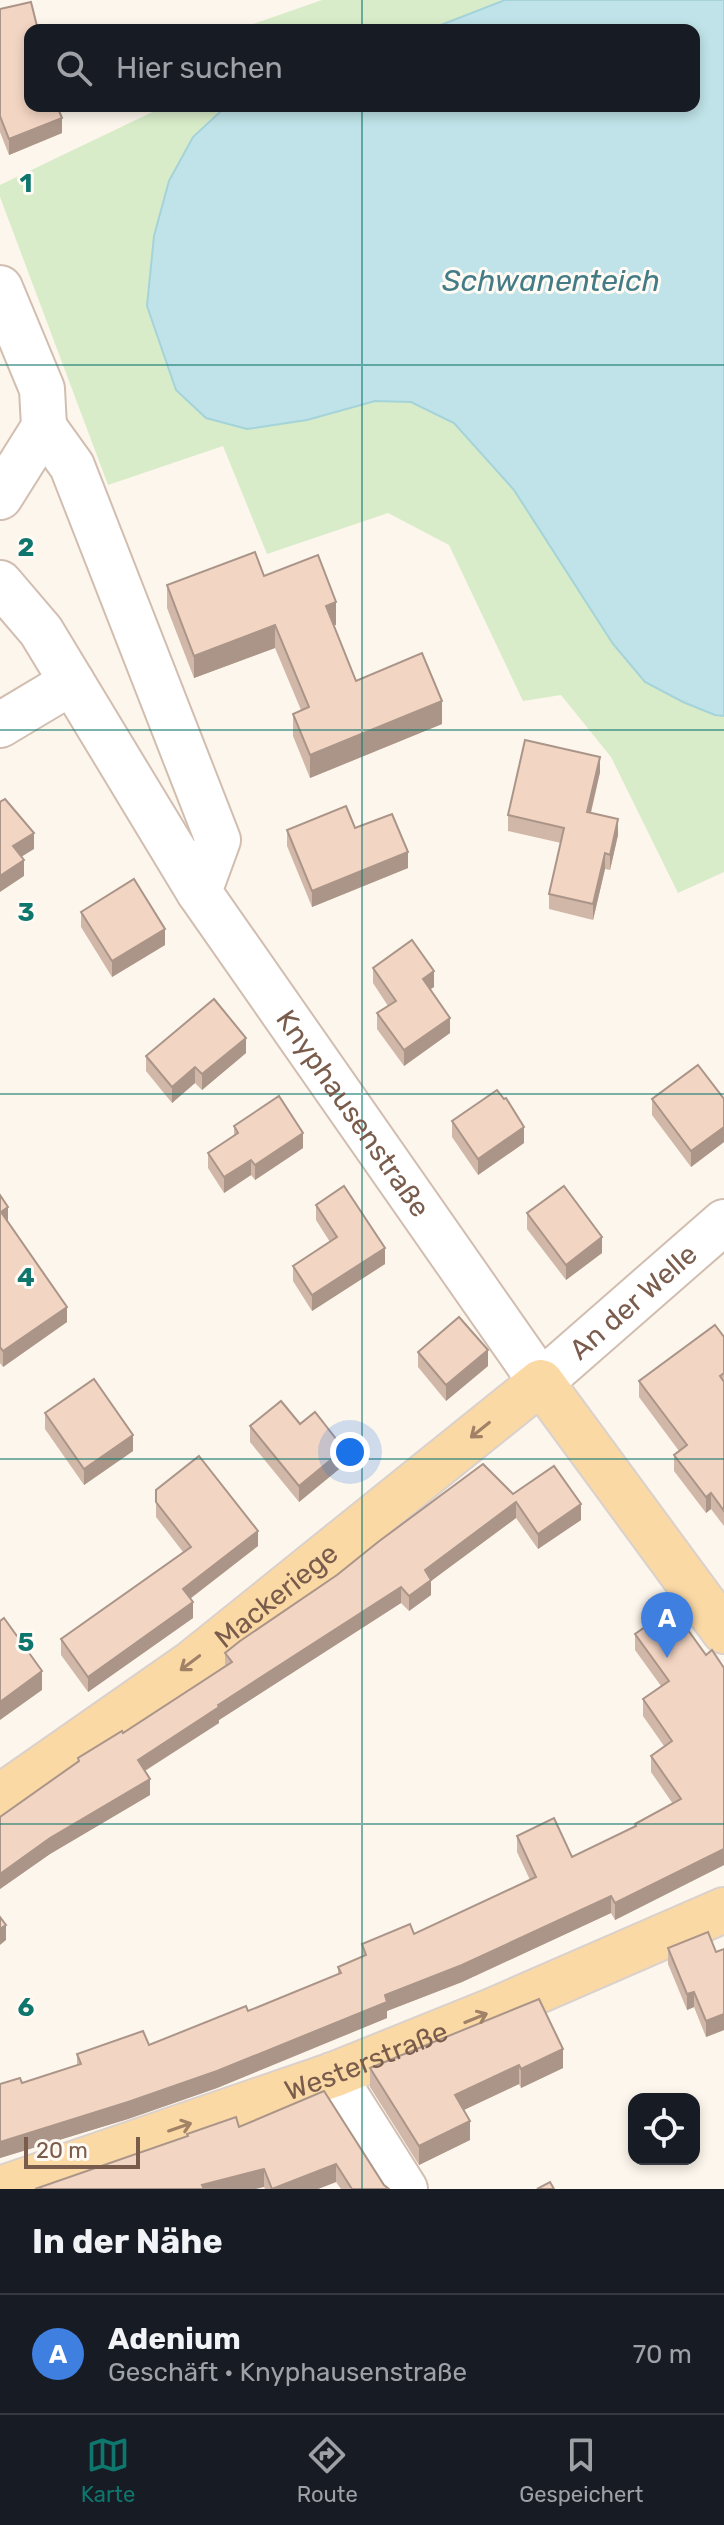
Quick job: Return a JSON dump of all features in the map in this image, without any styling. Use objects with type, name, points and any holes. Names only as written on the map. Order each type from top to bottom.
[{"type":"main road","name":"Knyphausenstraße","points":[[541,1382],[724,1631]]},
{"type":"main road","name":"Mackeriege","points":[[0,1797],[192,1663],[541,1382]]},
{"type":"main road","name":"Westerstraße","points":[[7,2188],[333,2075],[492,2011],[724,1910]]},
{"type":"street","points":[[0,288],[42,389],[44,427],[72,466],[218,840],[199,892]]},
{"type":"street","points":[[0,497],[44,427]]},
{"type":"street","name":"Knyphausenstraße","points":[[0,583],[41,631],[199,892],[541,1382]]},
{"type":"street","points":[[0,725],[72,682]]},
{"type":"street","name":"An der Welle","points":[[541,1382],[724,1222]]},
{"type":"street","points":[[333,2075],[405,2189]]},
{"type":"green space","points":[[322,0],[505,0],[443,24],[253,24]]},
{"type":"green space","points":[[152,112],[222,112],[203,128],[169,181],[247,429],[307,420],[375,401],[411,402],[454,423],[514,490],[613,644],[715,715],[724,716],[724,872],[678,893],[611,757],[561,695],[523,701],[449,545],[388,513],[267,554],[223,446],[108,485],[0,197],[0,185]]},
{"type":"water","name":"Schwanenteich","points":[[505,0],[724,0],[724,716],[683,702],[645,682],[613,644],[514,490],[454,423],[411,402],[375,401],[307,420],[247,429],[206,418],[176,390],[147,306],[154,236],[169,181],[193,137],[220,112],[700,112],[700,24],[443,24]]},
{"type":"building","points":[[31,2],[36,24],[24,24],[24,112],[60,112],[62,118],[9,139],[0,116],[0,9]]},
{"type":"building","points":[[255,552],[264,576],[318,555],[336,602],[326,606],[356,681],[422,653],[442,701],[310,755],[293,714],[309,707],[275,625],[194,656],[167,585]]},
{"type":"building","points":[[525,740],[600,757],[587,812],[618,819],[610,855],[605,853],[593,904],[549,894],[564,828],[508,815]]},
{"type":"building","points":[[5,799],[34,833],[13,846],[24,860],[0,876],[0,802]]},
{"type":"building","points":[[346,806],[355,828],[392,814],[408,852],[312,891],[287,830]]},
{"type":"building","points":[[134,879],[165,929],[112,961],[81,912]]},
{"type":"building","points":[[412,940],[434,971],[423,979],[450,1018],[404,1050],[377,1013],[396,1001],[373,968]]},
{"type":"building","points":[[214,999],[246,1038],[202,1074],[195,1067],[172,1087],[146,1056]]},
{"type":"building","points":[[698,1065],[724,1099],[724,1127],[691,1151],[652,1099]]},
{"type":"building","points":[[497,1090],[506,1098],[524,1127],[478,1159],[452,1121]]},
{"type":"building","points":[[279,1096],[303,1133],[255,1165],[251,1160],[224,1177],[208,1153],[238,1133],[234,1126]]},
{"type":"building","points":[[344,1186],[385,1248],[312,1295],[293,1266],[337,1237],[316,1205]]},
{"type":"building","points":[[564,1186],[602,1237],[566,1265],[527,1213]]},
{"type":"building","points":[[0,1195],[8,1207],[1,1212],[67,1307],[3,1351],[0,1347]]},
{"type":"building","points":[[459,1317],[488,1350],[446,1385],[418,1352]]},
{"type":"building","points":[[715,1325],[724,1337],[724,1373],[720,1376],[724,1382],[724,1511],[711,1493],[706,1497],[674,1455],[687,1445],[639,1381]]},
{"type":"building","points":[[94,1379],[133,1435],[84,1469],[45,1413]]},
{"type":"building","points":[[281,1401],[300,1424],[315,1412],[344,1449],[299,1486],[250,1426]]},
{"type":"building","points":[[199,1456],[258,1531],[183,1589],[193,1602],[88,1677],[61,1639],[191,1547],[156,1502],[156,1490]]},
{"type":"building","points":[[483,1464],[513,1494],[554,1466],[581,1504],[538,1534],[516,1502],[425,1570],[431,1580],[409,1596],[401,1587],[218,1705],[138,1760],[150,1779],[50,1838],[0,1874],[0,1817],[79,1761],[78,1758],[123,1733],[232,1662],[225,1653],[240,1641],[337,1575]]},
{"type":"building","points":[[672,1608],[706,1655],[712,1650],[724,1668],[724,1849],[615,1903],[611,1896],[462,1965],[385,1995],[387,2002],[217,2071],[0,2142],[0,2084],[20,2078],[22,2083],[81,2064],[77,2054],[143,2031],[149,2045],[246,2006],[248,2011],[341,1973],[338,1967],[366,1955],[362,1944],[410,1924],[414,1934],[536,1877],[517,1836],[554,1818],[572,1857],[636,1826],[681,1799],[651,1756],[672,1741],[643,1699],[669,1681],[635,1634]]},
{"type":"building","points":[[4,1618],[42,1671],[0,1702],[0,1621]]},
{"type":"building","points":[[708,1932],[716,1952],[724,1949],[724,2014],[706,2021],[694,1992],[687,1994],[668,1948]]},
{"type":"building","points":[[539,1999],[563,2049],[521,2069],[519,2065],[455,2095],[470,2121],[419,2146],[370,2068]]},
{"type":"building","points":[[324,2091],[389,2189],[352,2189],[336,2164],[272,2189],[264,2169],[202,2185],[204,2189],[35,2189],[236,2117],[239,2127]]},
{"type":"building","points":[[550,2182],[554,2189],[537,2189]]},
{"type":"place","name":"Adenium","points":[[667,1658]]}]
